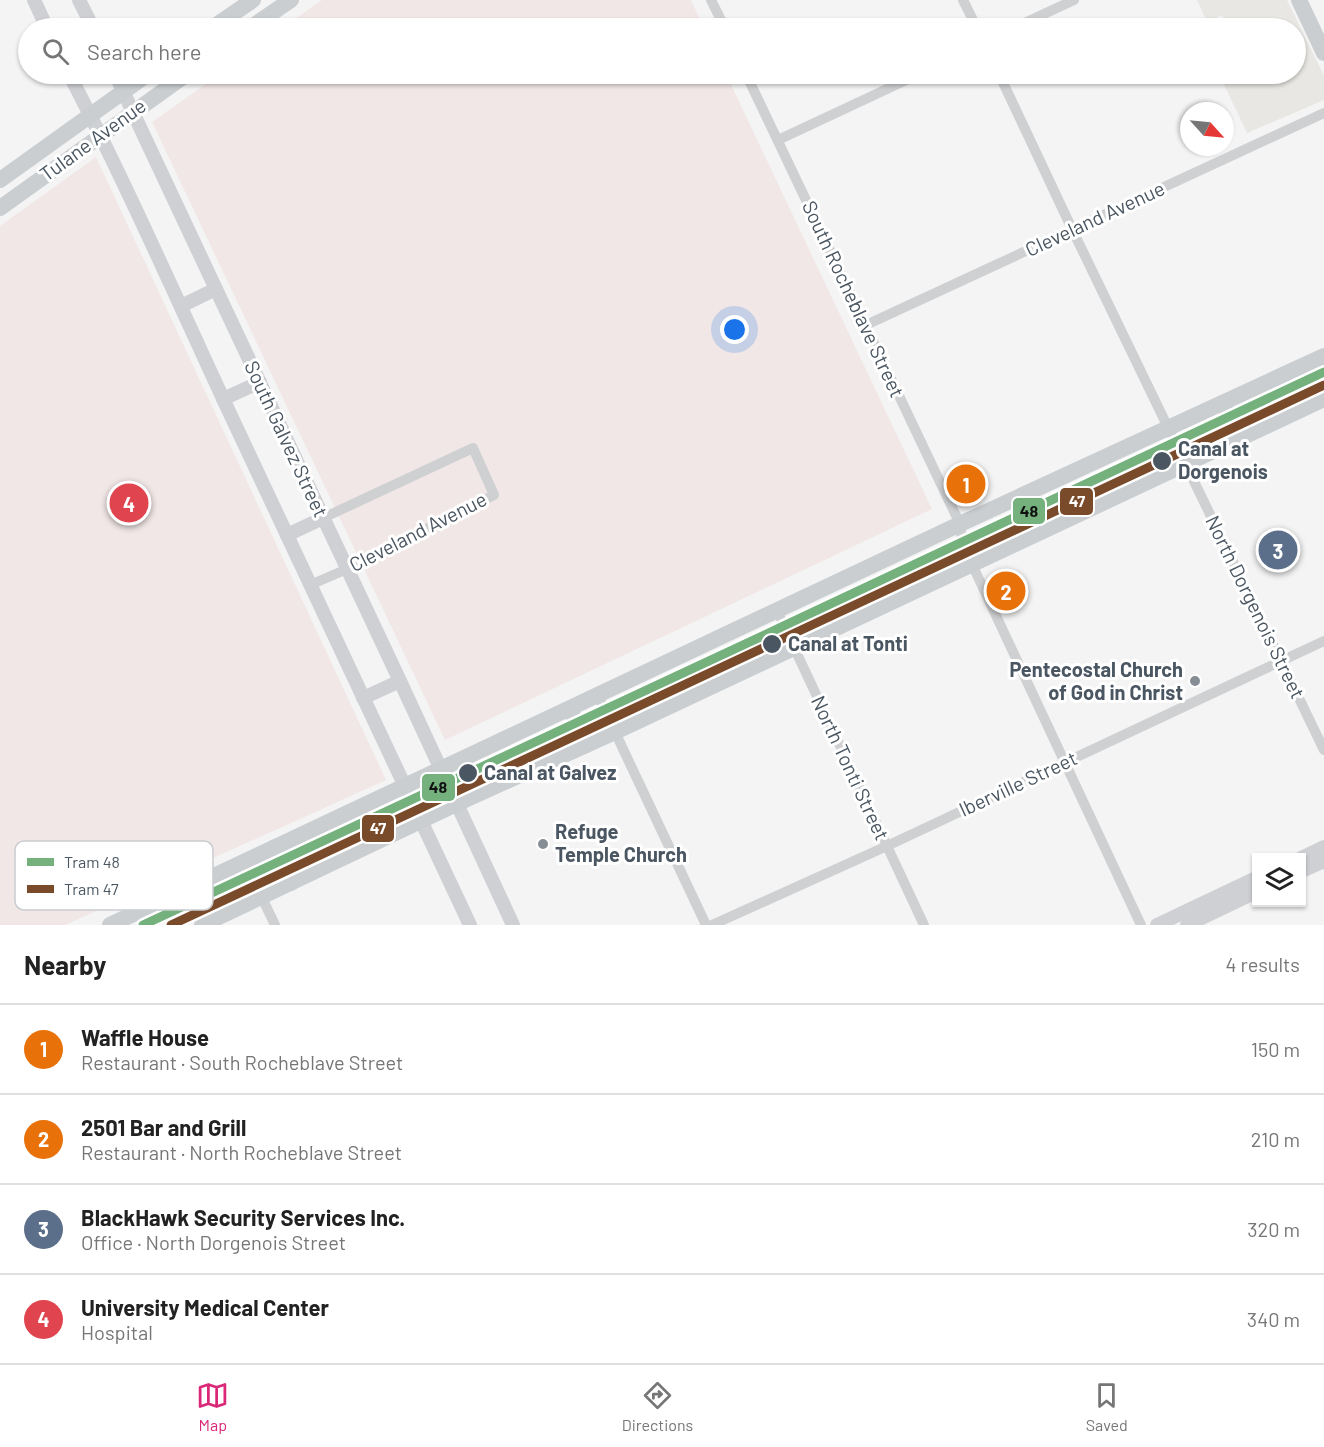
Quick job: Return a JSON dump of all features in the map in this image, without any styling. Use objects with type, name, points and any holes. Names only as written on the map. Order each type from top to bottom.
[{"type":"main road","points":[[227,18],[253,0]]},
{"type":"main road","points":[[1299,0],[1324,52]]},
{"type":"main road","points":[[262,18],[281,3]]},
{"type":"main road","name":"Tulane Avenue","points":[[0,180],[133,84]]},
{"type":"main road","name":"Tulane Avenue","points":[[0,208],[173,84]]},
{"type":"main road","points":[[213,877],[960,524],[1324,356]]},
{"type":"main road","points":[[202,925],[1324,399]]},
{"type":"main road","points":[[1223,403],[1239,438]]},
{"type":"main road","points":[[570,709],[586,745]]},
{"type":"main road","points":[[273,848],[291,883]]},
{"type":"main road","points":[[110,925],[142,910]]},
{"type":"street","points":[[34,0],[42,18]]},
{"type":"street","points":[[80,0],[88,18]]},
{"type":"street","points":[[711,0],[720,18]]},
{"type":"street","points":[[963,0],[972,18]]},
{"type":"street","points":[[1035,18],[1074,0]]},
{"type":"street","name":"South Galvez Street","points":[[74,84],[181,306],[470,925]]},
{"type":"street","name":"South Galvez Street","points":[[120,84],[513,925]]},
{"type":"street","name":"South Rocheblave Street","points":[[751,84],[960,524],[962,543],[1141,925]]},
{"type":"street","points":[[778,140],[897,84]]},
{"type":"street","name":"North Dorgenois Street","points":[[1004,84],[1324,750]]},
{"type":"street","name":"Cleveland Avenue","points":[[866,325],[1324,113]]},
{"type":"street","points":[[181,306],[216,289]]},
{"type":"street","points":[[223,399],[260,382]]},
{"type":"street","name":"Cleveland Avenue","points":[[310,585],[494,495],[473,448],[323,518]]},
{"type":"street","points":[[287,535],[323,518]]},
{"type":"street","name":"North Tonti Street","points":[[777,611],[924,925]]},
{"type":"street","name":"Iberville Street","points":[[712,925],[886,846],[1324,640]]},
{"type":"street","points":[[363,698],[400,681]]},
{"type":"street","points":[[598,696],[706,925]]},
{"type":"street","points":[[1306,856],[1324,847]]},
{"type":"street","points":[[1306,869],[1324,861]]},
{"type":"street","points":[[245,862],[275,925]]},
{"type":"street","points":[[1157,925],[1252,880]]},
{"type":"street","points":[[1187,925],[1252,894]]},
{"type":"shaded area","points":[[322,0],[691,0],[699,18],[296,18]]},
{"type":"shaded area","points":[[1197,0],[1287,0],[1296,18],[1224,18],[1222,15],[1216,18],[1205,18]]},
{"type":"shaded area","points":[[1306,39],[1324,76],[1324,100],[1247,133],[1224,84],[1306,84]]},
{"type":"shaded area","points":[[206,84],[731,84],[932,509],[445,740],[152,122]]},
{"type":"shaded area","points":[[96,157],[386,780],[213,858],[213,841],[15,841],[15,910],[98,910],[65,925],[0,925],[0,226]]},
{"type":"tram line","name":"48","points":[[213,892],[1324,372]]},
{"type":"tram line","name":"47","points":[[213,905],[1324,385]]},
{"type":"tram line","name":"48","points":[[143,925],[175,910]]},
{"type":"tram line","name":"47","points":[[171,925],[203,910]]},
{"type":"place","name":"Canal at Dorgenois","points":[[1162,461]]},
{"type":"place","name":"Waffle House","points":[[966,484]]},
{"type":"place","name":"University Medical Center","points":[[129,503]]},
{"type":"place","name":"BlackHawk Security Services Inc.","points":[[1278,550]]},
{"type":"place","name":"2501 Bar and Grill","points":[[1006,591]]},
{"type":"place","name":"Canal at Tonti","points":[[772,644]]},
{"type":"place","name":"Pentecostal Church of God in Christ","points":[[1195,681]]},
{"type":"place","name":"Canal at Galvez","points":[[468,773]]},
{"type":"place","name":"Refuge Temple Church","points":[[543,844]]}]
